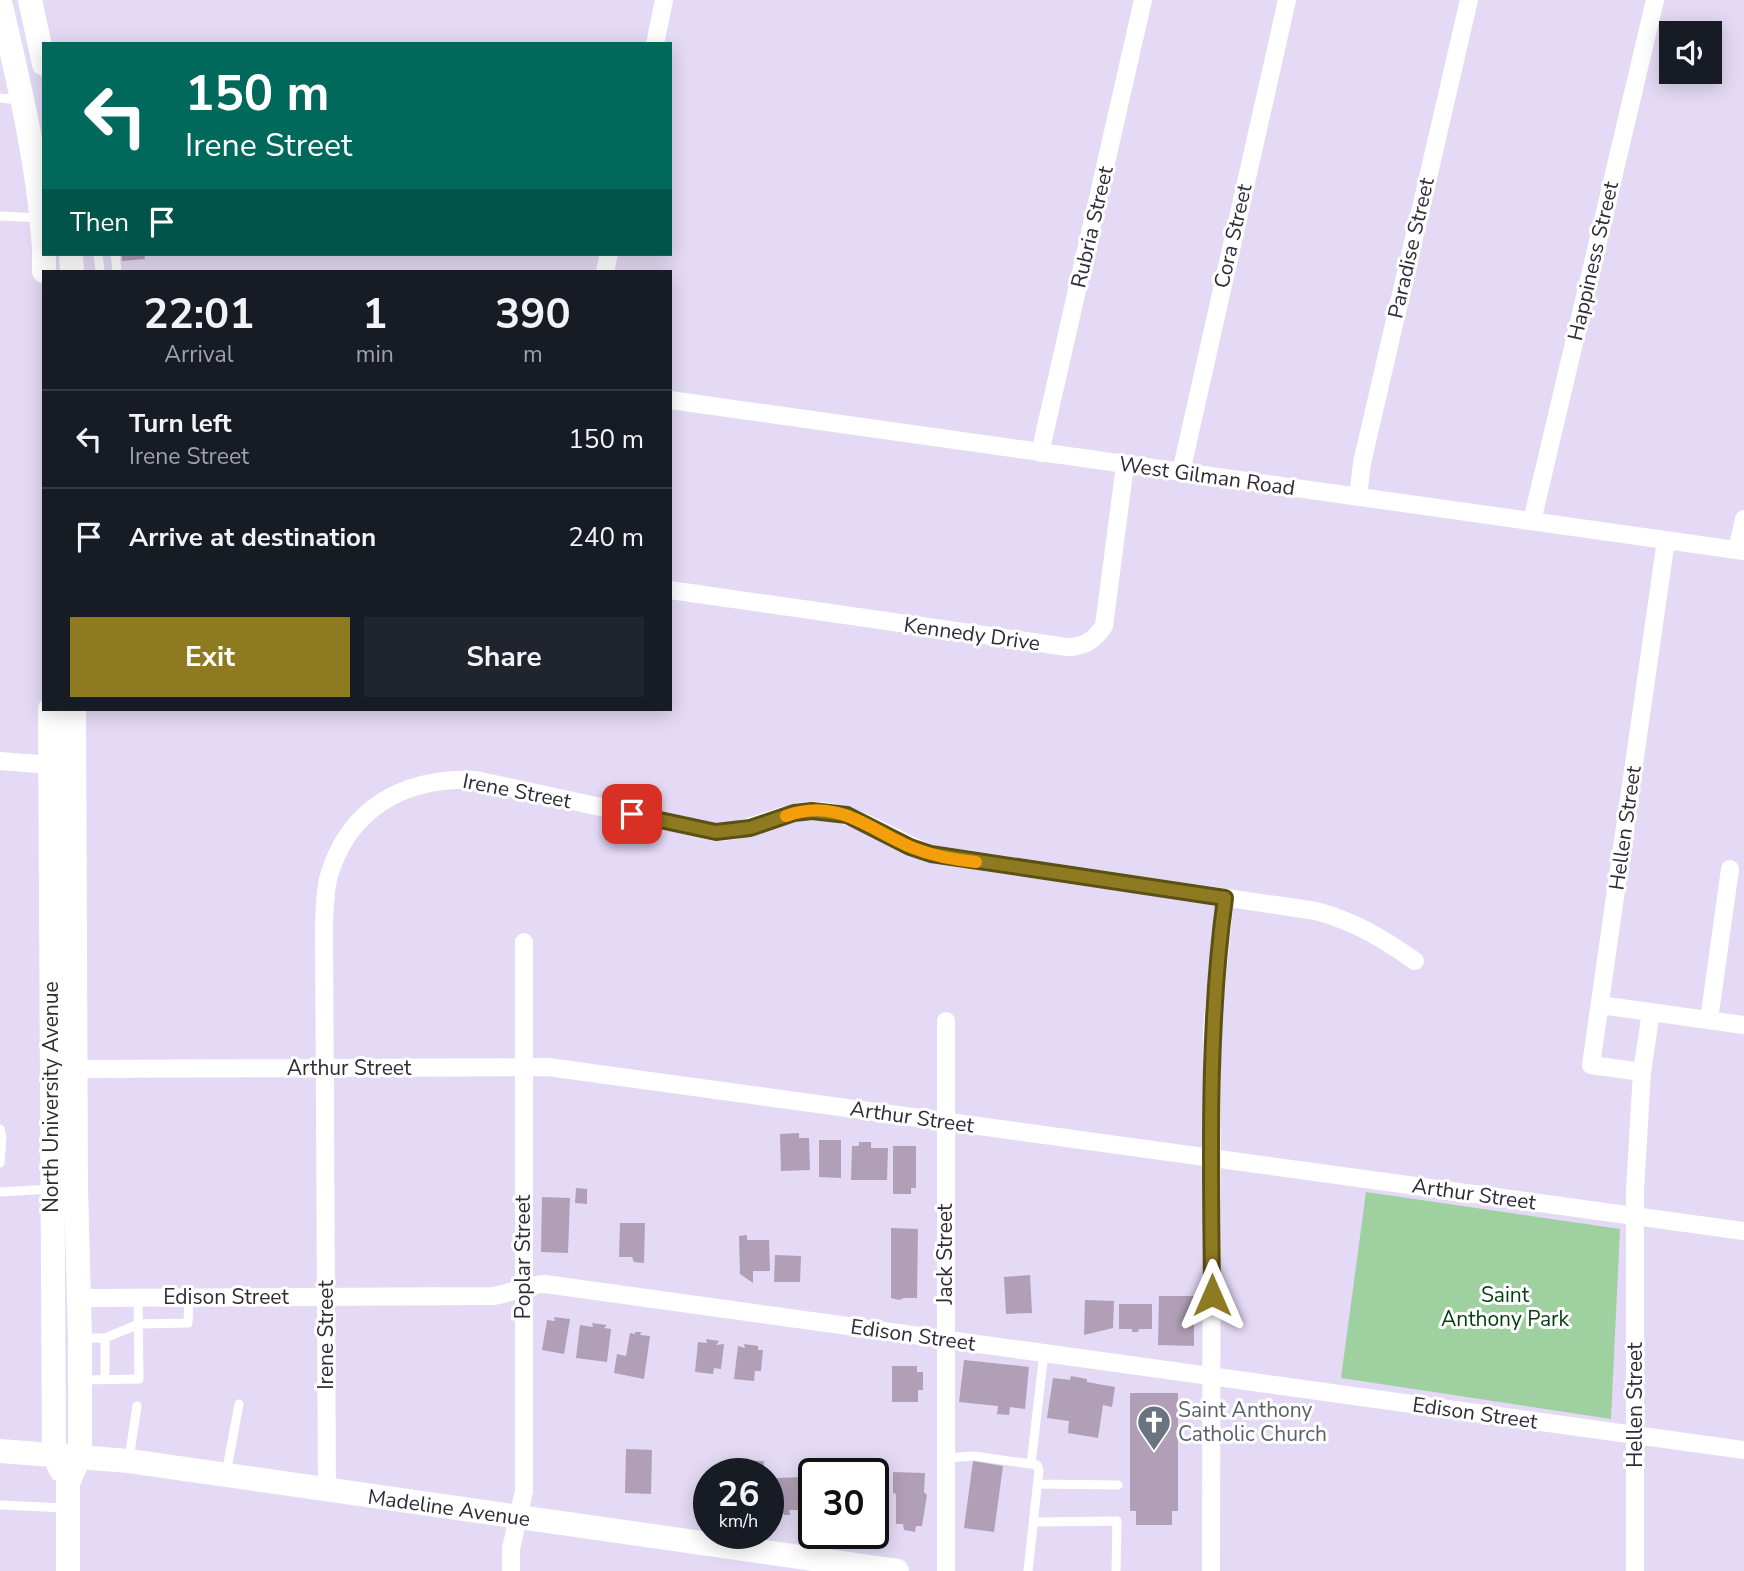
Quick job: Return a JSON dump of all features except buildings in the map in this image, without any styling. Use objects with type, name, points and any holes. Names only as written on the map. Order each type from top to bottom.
[{"type":"main road","points":[[30,0],[42,55]]},
{"type":"main road","points":[[0,2],[11,99],[42,218]]},
{"type":"main road","name":"North University Avenue","points":[[50,711],[54,1455],[68,1483]]},
{"type":"main road","name":"North University Avenue","points":[[68,1571],[68,1483],[80,1456],[74,711]]},
{"type":"main road","name":"Madeline Avenue","points":[[0,1451],[129,1461],[863,1569],[897,1571]]},
{"type":"street","points":[[654,42],[664,0]]},
{"type":"street","name":"Rubria Street","points":[[1040,453],[1143,0]]},
{"type":"street","name":"Cora Street","points":[[1181,472],[1287,0]]},
{"type":"street","name":"Paradise Street","points":[[1358,497],[1362,463],[1469,0]]},
{"type":"street","name":"Happiness Street","points":[[1532,521],[1655,0]]},
{"type":"street","name":"West Gilman Road","points":[[672,400],[1741,550]]},
{"type":"street","name":"Kennedy Drive","points":[[672,590],[1067,647],[1086,645],[1096,638],[1104,626],[1125,465]]},
{"type":"street","points":[[1741,550],[1744,519]]},
{"type":"street","name":"Hellen Street","points":[[1642,1072],[1591,1065],[1666,540]]},
{"type":"street","points":[[0,761],[50,765]]},
{"type":"street","name":"Irene Street","points":[[327,1490],[324,922],[328,880],[335,858],[357,823],[375,806],[408,787],[435,780],[476,780],[716,832],[750,828],[794,813],[812,811],[847,815],[910,847],[931,854],[1316,911],[1366,929],[1415,961]]},
{"type":"street","points":[[1709,1020],[1730,869]]},
{"type":"street","points":[[1211,1571],[1212,1029],[1225,898]]},
{"type":"street","name":"Poplar Street","points":[[511,1571],[511,1549],[524,1491],[524,942]]},
{"type":"street","points":[[1600,1005],[1744,1025]]},
{"type":"street","name":"Hellen Street","points":[[1635,1571],[1634,1216],[1642,1072],[1651,1012]]},
{"type":"street","name":"Jack Street","points":[[946,1021],[946,1571]]},
{"type":"street","name":"Arthur Street","points":[[76,1069],[523,1067],[583,1072],[1744,1231]]},
{"type":"street","name":"Edison Street","points":[[79,1298],[493,1296],[545,1284],[1744,1450]]},
{"type":"lane","points":[[0,216],[42,218]]},
{"type":"lane","points":[[0,1129],[0,1163]]},
{"type":"lane","points":[[0,1192],[52,1189]]},
{"type":"lane","points":[[80,1338],[105,1338],[139,1324],[188,1323],[189,1297]]},
{"type":"lane","points":[[80,1380],[139,1379],[138,1298]]},
{"type":"lane","points":[[105,1338],[105,1380]]},
{"type":"lane","points":[[1031,1464],[1044,1353]]},
{"type":"lane","points":[[226,1475],[239,1404]]},
{"type":"lane","points":[[129,1461],[137,1406]]},
{"type":"lane","points":[[946,1458],[974,1456],[1037,1465],[1038,1484],[1028,1571]]},
{"type":"lane","points":[[1038,1484],[1118,1485]]},
{"type":"lane","points":[[0,1505],[68,1508]]},
{"type":"lane","points":[[1034,1522],[1116,1521],[1116,1571]]},
{"type":"green space","name":"Saint Anthony Park","points":[[1366,1192],[1620,1229],[1611,1419],[1341,1378]]},
{"type":"slow traffic","points":[[786,816],[812,811],[847,815],[910,847],[931,854],[976,862]]},
{"type":"place","name":"Saint Anthony Catholic Church","points":[[1154,1452]]},
{"type":"route","points":[[632,814],[716,832],[750,828],[794,813],[812,811],[847,815],[910,847],[931,854],[1225,898],[1212,1029],[1212,1295]]}]
